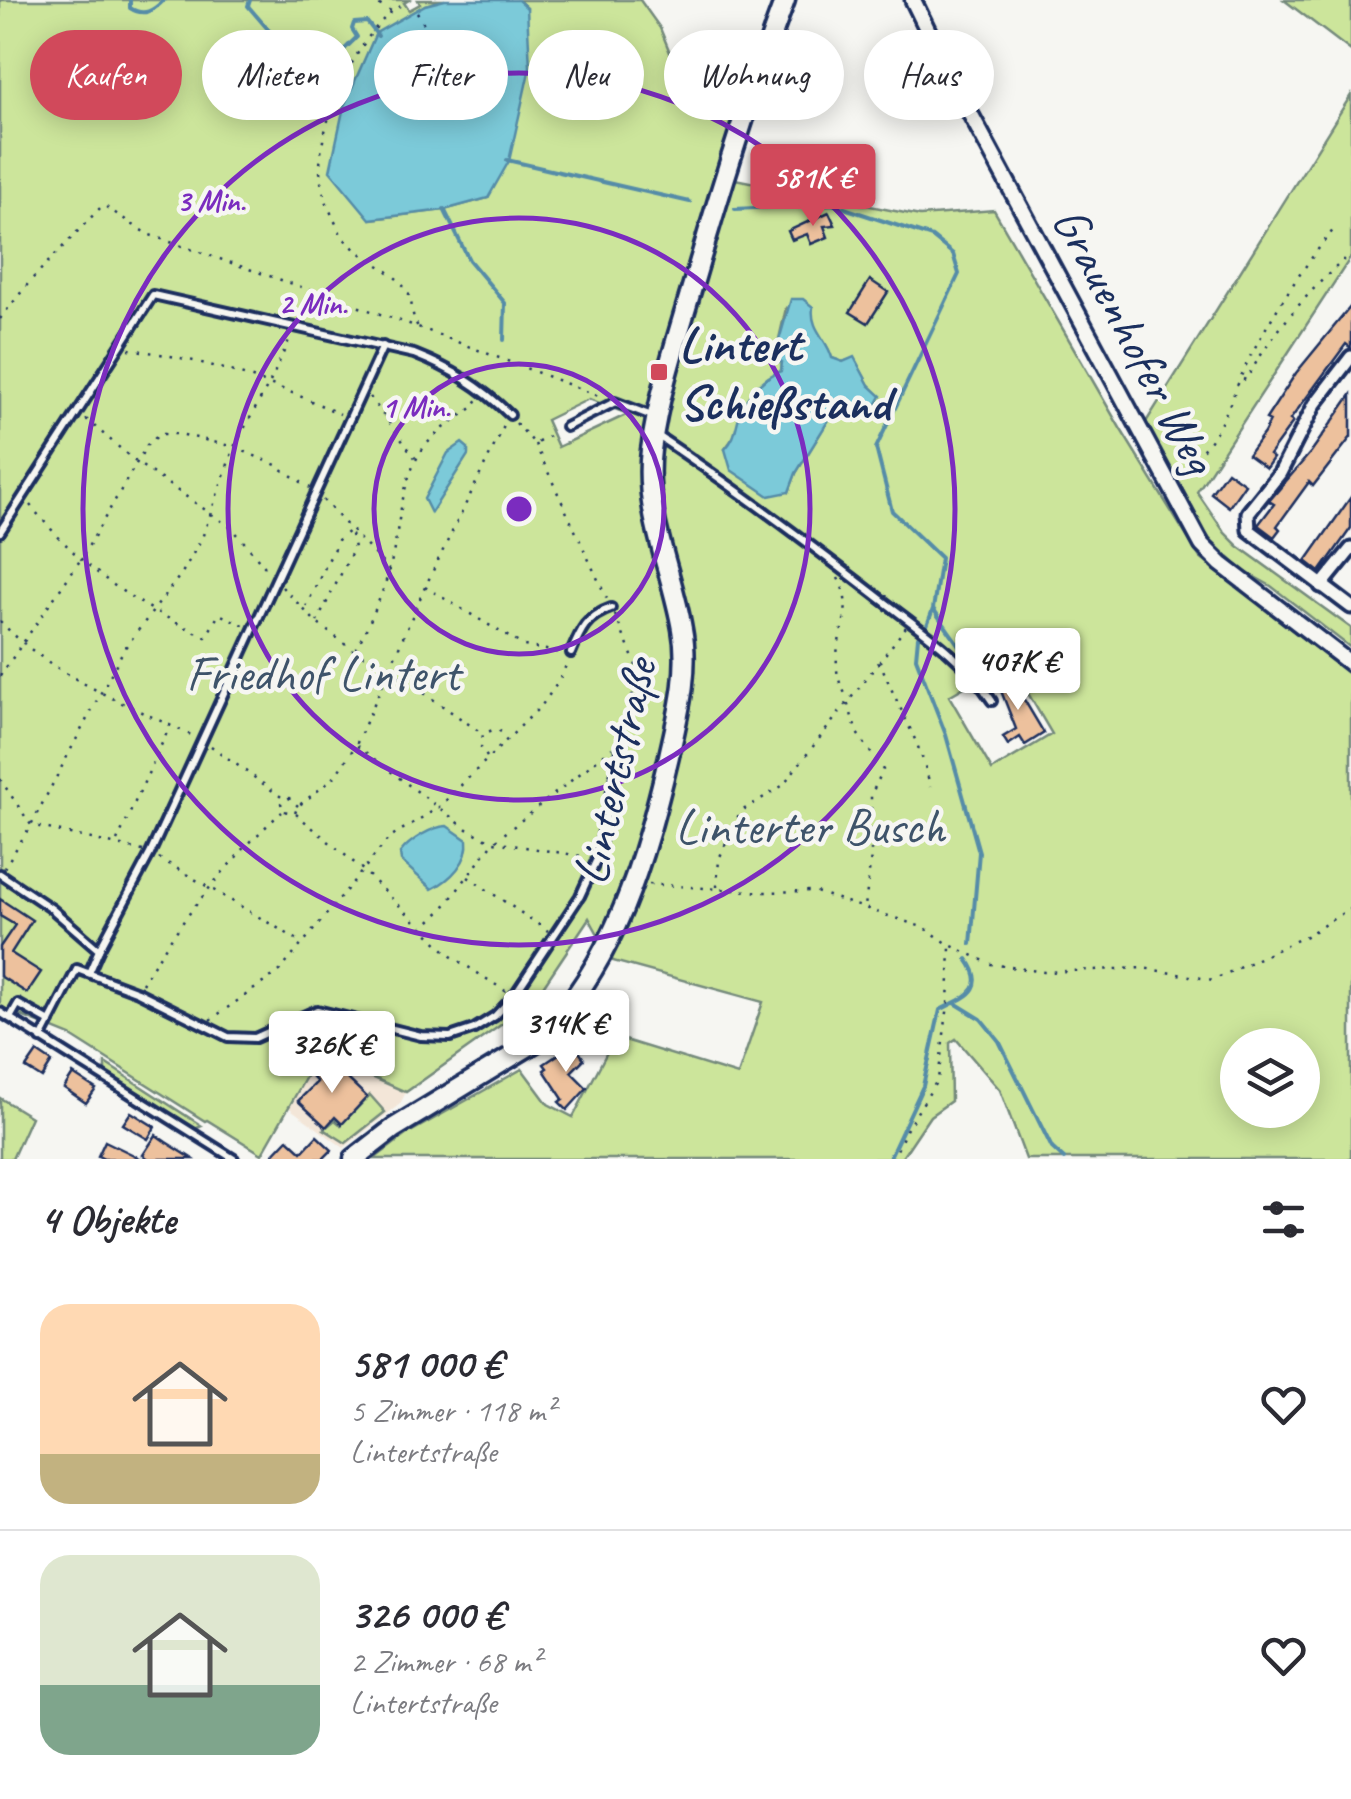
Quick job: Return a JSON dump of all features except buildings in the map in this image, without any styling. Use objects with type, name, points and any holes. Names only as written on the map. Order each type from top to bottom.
[{"type":"main road","name":"Lintertstraße","points":[[354,1159],[394,1128],[537,1041],[557,1022],[606,946],[634,878],[651,831],[674,731],[685,658],[650,491],[656,426],[744,107],[785,0]]},
{"type":"street","name":"Grauenhofer Weg","points":[[913,0],[1202,545],[1351,664]]},
{"type":"street","points":[[1351,358],[1315,404],[1280,474],[1248,514],[1249,530],[1351,607]]},
{"type":"street","points":[[1321,586],[1351,549]]},
{"type":"lane","points":[[0,532],[154,294],[383,346],[450,368],[484,389],[510,415]]},
{"type":"lane","points":[[89,974],[150,854],[251,628],[278,582],[383,346]]},
{"type":"lane","points":[[566,427],[615,402],[656,426],[910,621],[969,671],[992,701]]},
{"type":"lane","points":[[571,654],[582,625],[593,614],[611,608]]},
{"type":"lane","points":[[41,1039],[78,969],[138,992],[228,1037],[256,1038],[320,1008],[420,1036],[450,1037],[474,1029],[513,996],[580,896],[597,859],[623,740]]},
{"type":"lane","points":[[0,874],[52,910],[99,950]]},
{"type":"lane","points":[[10,1018],[18,1004],[50,1022]]},
{"type":"lane","points":[[0,1012],[234,1159]]},
{"type":"path","points":[[370,0],[392,11]]},
{"type":"path","points":[[400,6],[370,33],[344,78],[324,138],[321,181],[342,236],[405,289],[412,298],[412,318],[418,327]]},
{"type":"path","points":[[417,12],[424,24]]},
{"type":"path","points":[[0,320],[31,280],[103,205],[147,234],[418,327],[615,402]]},
{"type":"path","points":[[1163,477],[1198,458],[1216,434],[1268,326],[1335,228]]},
{"type":"path","points":[[1241,378],[1246,380],[1266,346],[1330,269],[1351,254]]},
{"type":"path","points":[[0,874],[31,825],[101,690],[202,538],[234,447],[296,326]]},
{"type":"path","points":[[119,348],[198,361],[270,382],[350,418]]},
{"type":"path","points":[[364,389],[417,461]]},
{"type":"path","points":[[354,651],[372,619],[389,570],[417,461],[445,427],[473,407],[484,389]]},
{"type":"path","points":[[295,813],[298,806],[332,779],[356,745],[425,587],[510,415],[535,444],[638,670],[623,740],[494,842],[442,910],[422,928]]},
{"type":"path","points":[[535,444],[566,427]]},
{"type":"path","points":[[0,676],[81,559],[147,445],[160,434],[180,434],[234,447],[276,465],[317,493],[389,570]]},
{"type":"path","points":[[22,496],[81,559],[118,591],[150,611],[206,637],[219,614],[251,628]]},
{"type":"path","points":[[305,610],[338,540],[350,530]]},
{"type":"path","points":[[317,623],[354,548],[350,530]]},
{"type":"path","points":[[842,569],[836,575],[848,612],[836,666],[856,733],[883,770],[870,796],[871,856],[865,908]]},
{"type":"path","points":[[202,1025],[280,971],[390,837],[438,808],[542,705],[559,681],[571,654],[524,646],[425,587]]},
{"type":"path","points":[[0,621],[20,643],[58,670],[201,740],[284,799],[295,800],[298,806]]},
{"type":"path","points":[[717,886],[720,859],[740,812],[782,786],[910,621]]},
{"type":"path","points":[[880,661],[892,696],[925,760],[930,787]]},
{"type":"path","points":[[116,842],[171,725]]},
{"type":"path","points":[[488,759],[482,748],[483,734],[495,728],[510,736]]},
{"type":"path","points":[[356,745],[467,829],[494,842],[597,859]]},
{"type":"path","points":[[138,992],[161,952],[250,840],[283,811],[284,799]]},
{"type":"path","points":[[283,811],[295,813],[364,871],[451,956],[513,996]]},
{"type":"path","points":[[467,876],[554,935]]},
{"type":"path","points":[[634,878],[650,884],[762,892],[813,891],[925,928],[991,964],[1044,972],[1144,968],[1213,980],[1306,936],[1351,908]]},
{"type":"path","points":[[893,1159],[938,1079],[948,1005],[950,945]]},
{"type":"shaded area","points":[[319,1053],[406,1092],[400,1104],[344,1148],[288,1107]]},
{"type":"green space","points":[[0,0],[409,0],[404,3],[409,10],[420,4],[418,0],[445,0],[425,5],[417,12],[413,30],[374,30],[374,120],[393,120],[371,219],[444,210],[488,198],[504,120],[508,120],[508,101],[527,8],[518,0],[640,0],[664,38],[664,120],[747,120],[730,178],[920,216],[994,210],[1200,558],[1351,676],[1351,1159],[1026,1159],[1000,1090],[956,1039],[950,1043],[951,1101],[930,1116],[901,1159],[374,1159],[407,1134],[522,1069],[548,1104],[573,1117],[615,1037],[738,1075],[763,1002],[613,961],[589,918],[532,1003],[406,1092],[319,1054],[262,1154],[71,1036],[2,1008],[0,1011]],"holes":[[[786,308],[812,318],[832,358],[843,362],[854,358],[880,396],[873,411],[838,404],[796,473],[789,492],[725,449],[781,371],[782,361],[774,361]],[[589,399],[628,414],[558,447],[546,420]],[[1009,661],[1052,734],[992,770],[949,696]]]},
{"type":"green space","points":[[1284,0],[1351,0],[1351,51]]},
{"type":"green space","points":[[1351,95],[1351,257],[1197,492],[1238,546],[1351,628],[1351,648],[1271,586],[1242,570],[1212,542],[1193,516],[1146,422]]},
{"type":"green space","points":[[105,1063],[202,1126],[192,1130],[105,1074]]},
{"type":"green space","points":[[370,1095],[385,1112],[346,1143],[324,1129],[335,1120],[341,1125]]},
{"type":"green space","points":[[0,1098],[31,1117],[12,1159],[0,1159]]},
{"type":"water","points":[[445,0],[518,0],[527,8],[528,76],[509,161],[488,198],[444,210],[370,219],[330,171],[341,120],[354,120],[354,83],[374,38],[374,120],[508,120],[508,30],[381,30],[425,5]]},
{"type":"water","points":[[791,299],[803,299],[813,307],[816,328],[832,358],[843,362],[854,357],[869,385],[881,396],[873,411],[850,404],[838,405],[796,473],[789,492],[769,496],[731,470],[725,449],[748,398],[763,381],[781,371],[782,362],[773,361]]},
{"type":"water","points":[[462,443],[468,448],[468,455],[431,513],[424,499],[448,453]]},
{"type":"water","points":[[447,826],[467,840],[467,848],[452,875],[432,889],[401,861],[400,853],[421,835]]},
{"type":"waterway","points":[[130,0],[130,8],[144,12],[164,0]]},
{"type":"waterway","points":[[250,0],[248,6],[278,41],[292,73],[310,73],[328,64],[357,37],[352,29],[354,23],[367,22],[374,31]]},
{"type":"waterway","points":[[507,160],[690,202]]},
{"type":"waterway","points":[[735,209],[832,204],[932,237],[953,254],[959,274],[876,448],[892,511],[941,558],[926,628]]},
{"type":"waterway","points":[[444,209],[469,260],[505,303],[504,340]]},
{"type":"waterway","points":[[934,610],[975,668]]},
{"type":"waterway","points":[[918,637],[916,658],[946,735],[979,852],[971,944]]},
{"type":"waterway","points":[[889,1159],[923,1086],[940,1010],[975,986],[974,970],[967,959]]},
{"type":"waterway","points":[[955,1003],[981,1019],[999,1041],[1052,1148],[1064,1159]]},
{"type":"place","name":"Lintert Schießstand","points":[[659,372]]},
{"type":"park label","name":"Friedhof Lintert","points":[[323,672]]},
{"type":"park label","name":"Linterter Busch","points":[[810,825]]}]
